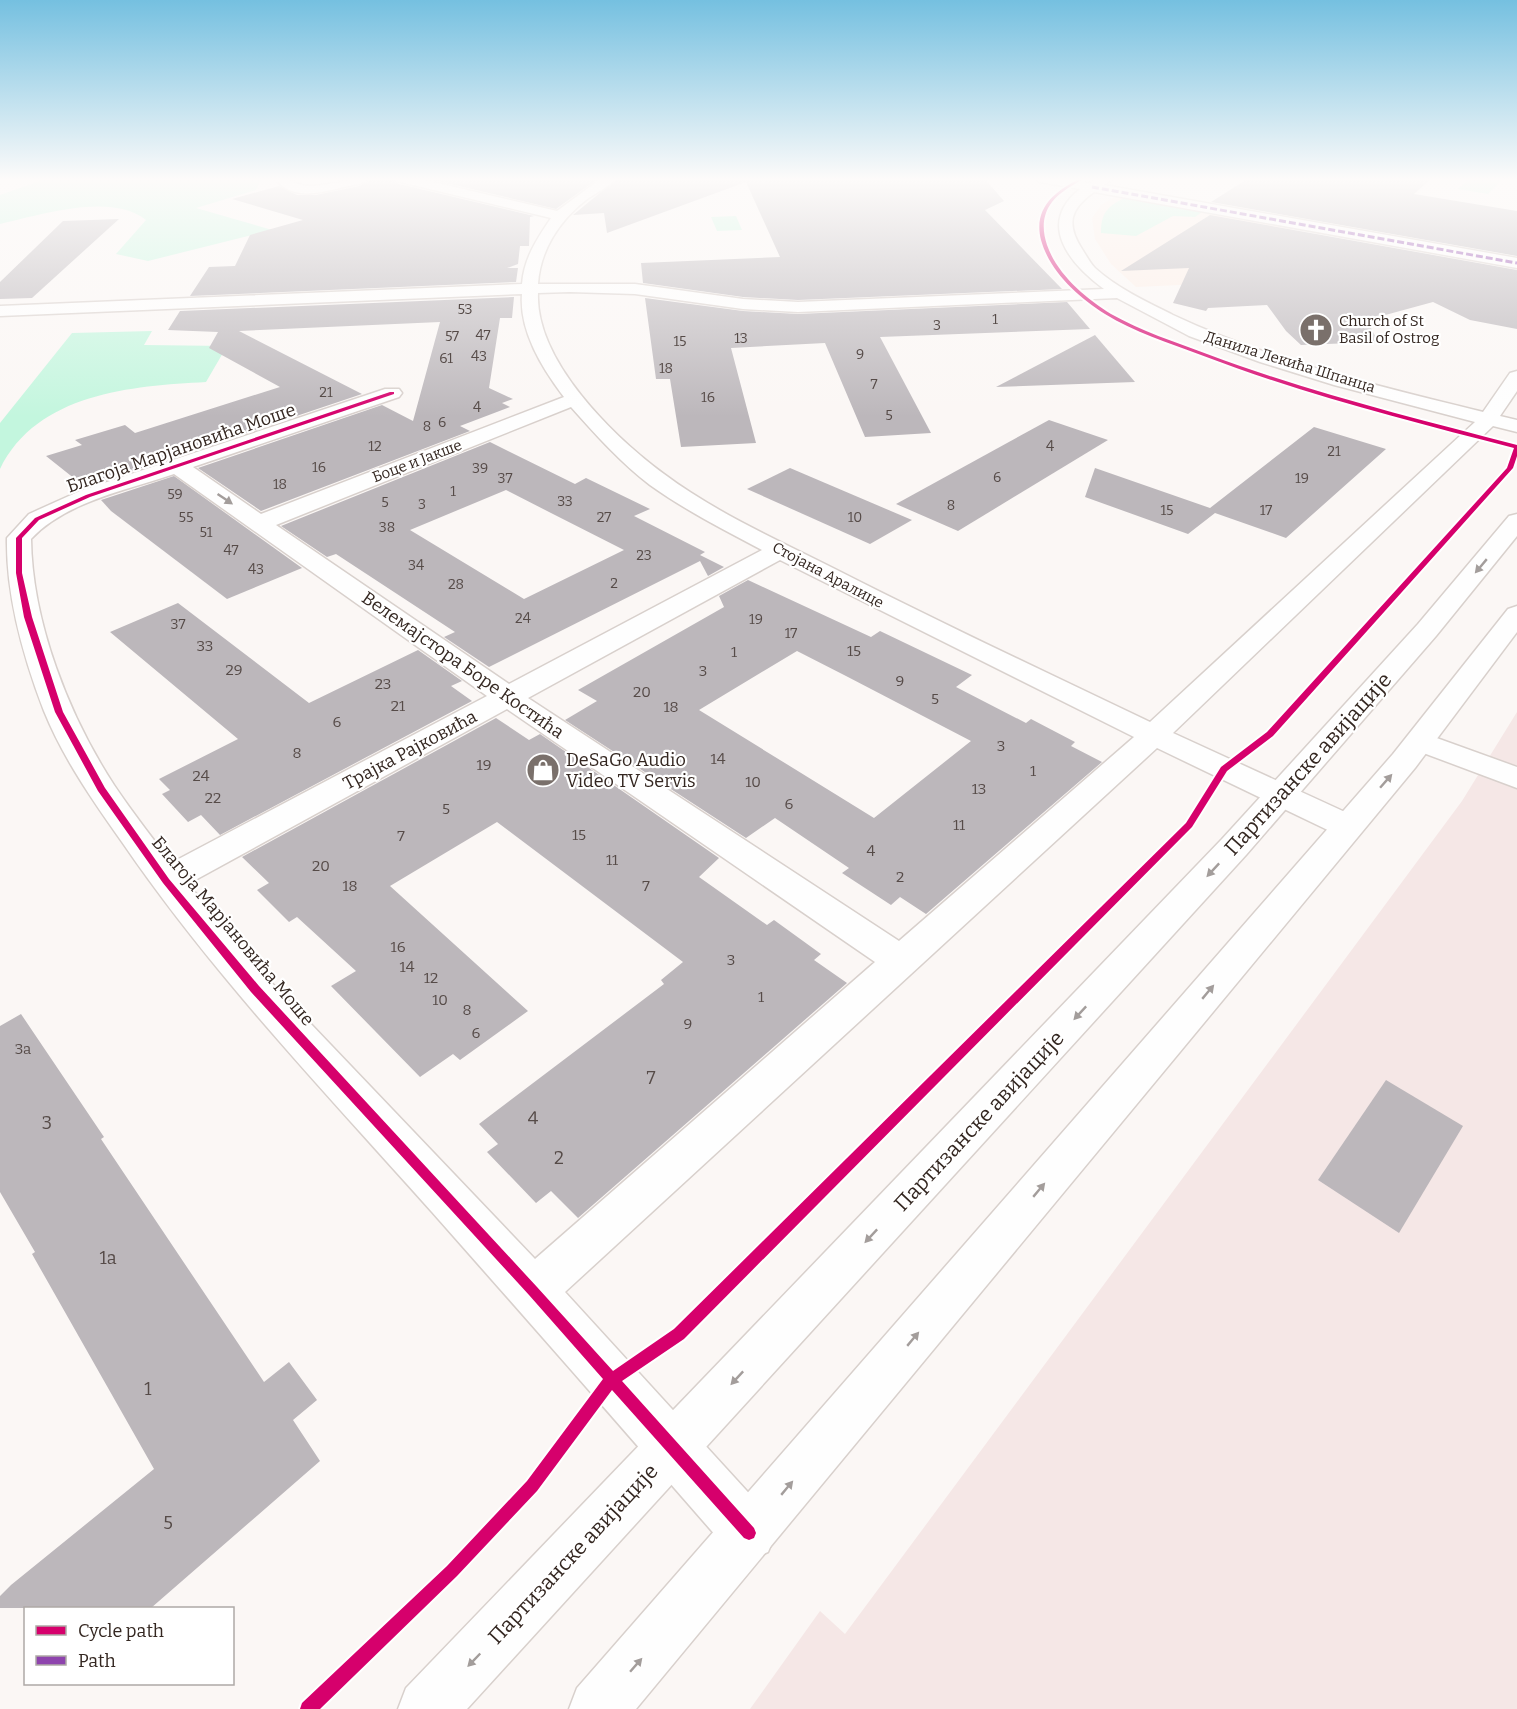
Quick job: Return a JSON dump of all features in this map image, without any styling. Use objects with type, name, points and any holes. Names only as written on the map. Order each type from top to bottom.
[{"type":"street","name":"Стојана Аралице","points":[[536,258],[529,288],[531,315],[538,339],[552,371],[573,400],[619,447],[667,486],[780,550],[927,626],[1347,826]]},
{"type":"street","name":"Данила Лекића Шпанца","points":[[1078,258],[1086,268],[1117,293],[1182,327],[1235,347],[1329,376],[1503,423]]},
{"type":"street","points":[[1488,258],[1517,263]]},
{"type":"street","points":[[0,311],[529,288],[611,287],[743,304],[806,307],[1117,293]]},
{"type":"street","points":[[533,1292],[1503,423],[1517,377]]},
{"type":"street","name":"Благоја Марјановића Моше","points":[[392,393],[88,496],[46,514],[28,526],[19,538],[19,573],[28,617],[60,712],[101,789],[166,881],[255,989],[533,1292],[749,1533]]},
{"type":"street","name":"Боце и Јакше","points":[[260,523],[573,400]]},
{"type":"street","name":"Велемајстора Боре Костића","points":[[177,466],[508,697],[901,961]]},
{"type":"street","name":"Партизанске авијације","points":[[427,1709],[1281,795],[1427,630],[1517,521]]},
{"type":"street","name":"Трајка Рајковића","points":[[166,881],[780,550]]},
{"type":"street","points":[[598,1709],[1420,741],[1517,614]]},
{"type":"street","points":[[1420,741],[1517,778]]},
{"type":"shaded area","points":[[1107,258],[1289,258],[1291,280],[1136,287]]},
{"type":"shaded area","points":[[1517,712],[1517,1709],[750,1709],[820,1611],[845,1634],[1462,801]]},
{"type":"green space","points":[[133,258],[161,258],[148,261]]},
{"type":"green space","points":[[152,331],[144,345],[227,346],[206,382],[118,391],[89,398],[62,409],[37,424],[16,444],[0,469],[0,423],[72,333]]},
{"type":"building","points":[[25,258],[76,258],[32,298],[0,299],[0,282]]},
{"type":"building","points":[[239,258],[519,258],[518,264],[507,268],[518,268],[516,282],[190,296],[209,267],[235,266]]},
{"type":"building","points":[[763,258],[1032,258],[1062,289],[798,300],[743,297],[643,283],[641,263]]},
{"type":"building","points":[[1142,258],[1449,258],[1517,270],[1517,329],[1470,320],[1433,302],[1367,320],[1378,342],[1301,345],[1286,331],[1267,305],[1208,308],[1206,311],[1173,303],[1189,268],[1121,271]]},
{"type":"building","points":[[514,297],[512,318],[500,318],[489,388],[513,399],[502,403],[510,407],[460,426],[470,431],[261,511],[198,468],[382,405],[413,421],[440,322],[239,331],[362,394],[85,487],[46,456],[82,445],[75,440],[125,425],[135,433],[280,387],[209,348],[218,332],[168,330],[180,311]]},
{"type":"building","points":[[645,298],[743,311],[798,314],[1067,302],[1090,329],[880,337],[931,433],[865,437],[825,343],[731,348],[756,443],[681,447],[670,379],[656,379]]},
{"type":"building","points":[[1095,335],[1135,382],[996,387]]},
{"type":"building","points":[[1049,420],[1108,440],[958,531],[896,504]]},
{"type":"building","points":[[1314,427],[1386,449],[1286,538],[1215,513],[1188,534],[1085,497],[1095,468],[1210,508]]},
{"type":"building","points":[[490,442],[575,484],[586,478],[650,509],[634,516],[705,552],[700,555],[724,567],[708,576],[700,561],[489,667],[444,637],[455,632],[336,554],[327,557],[281,526]],"holes":[[[506,490],[624,550],[524,599],[410,530]]]},
{"type":"building","points":[[790,468],[912,520],[870,544],[747,489]]},
{"type":"building","points":[[174,476],[302,568],[227,599],[111,511],[101,500]]},
{"type":"building","points":[[748,580],[871,637],[880,631],[972,675],[956,687],[1026,723],[1031,719],[1075,742],[1071,746],[1102,762],[926,914],[900,897],[891,905],[842,873],[849,868],[775,818],[746,838],[565,720],[597,701],[578,690],[724,607],[719,596]],"holes":[[[797,651],[971,741],[874,818],[699,710]]]},
{"type":"building","points":[[178,603],[309,703],[418,650],[462,681],[451,686],[472,701],[220,835],[201,815],[188,822],[162,794],[170,790],[159,779],[238,739],[110,632]]},
{"type":"building","points":[[496,718],[529,740],[540,734],[719,858],[699,877],[767,925],[774,920],[821,954],[814,960],[847,983],[578,1218],[551,1191],[536,1203],[487,1152],[498,1144],[479,1124],[664,984],[661,980],[683,962],[497,822],[390,886],[528,1011],[460,1060],[453,1054],[420,1077],[331,986],[356,971],[297,917],[289,922],[257,890],[269,883],[242,857]]},
{"type":"building","points":[[21,1014],[104,1137],[101,1139],[264,1382],[289,1362],[317,1400],[293,1420],[320,1461],[152,1607],[0,1608],[0,1596],[11,1585],[154,1469],[32,1254],[35,1252],[0,1192],[0,1026]]},
{"type":"building","points":[[1386,1080],[1463,1126],[1399,1233],[1318,1180]]},
{"type":"marked path","points":[[1488,258],[1517,263]]},
{"type":"cycle path","points":[[1050,258],[1065,278],[1099,308],[1150,334],[1264,376],[1348,402],[1517,447]]},
{"type":"cycle path","points":[[392,393],[88,496],[37,519],[19,538],[19,573],[28,617],[59,712],[101,789],[166,881],[255,989],[533,1291],[749,1533]]},
{"type":"cycle path","points":[[308,1709],[452,1571],[532,1486],[611,1380],[679,1334],[1189,825],[1224,769],[1270,734],[1510,468],[1517,447]]},
{"type":"place","name":"Church of St Basil of Ostrog","points":[[1316,330]]},
{"type":"place","name":"DeSaGo Audio Video TV Servis","points":[[543,770]]}]
